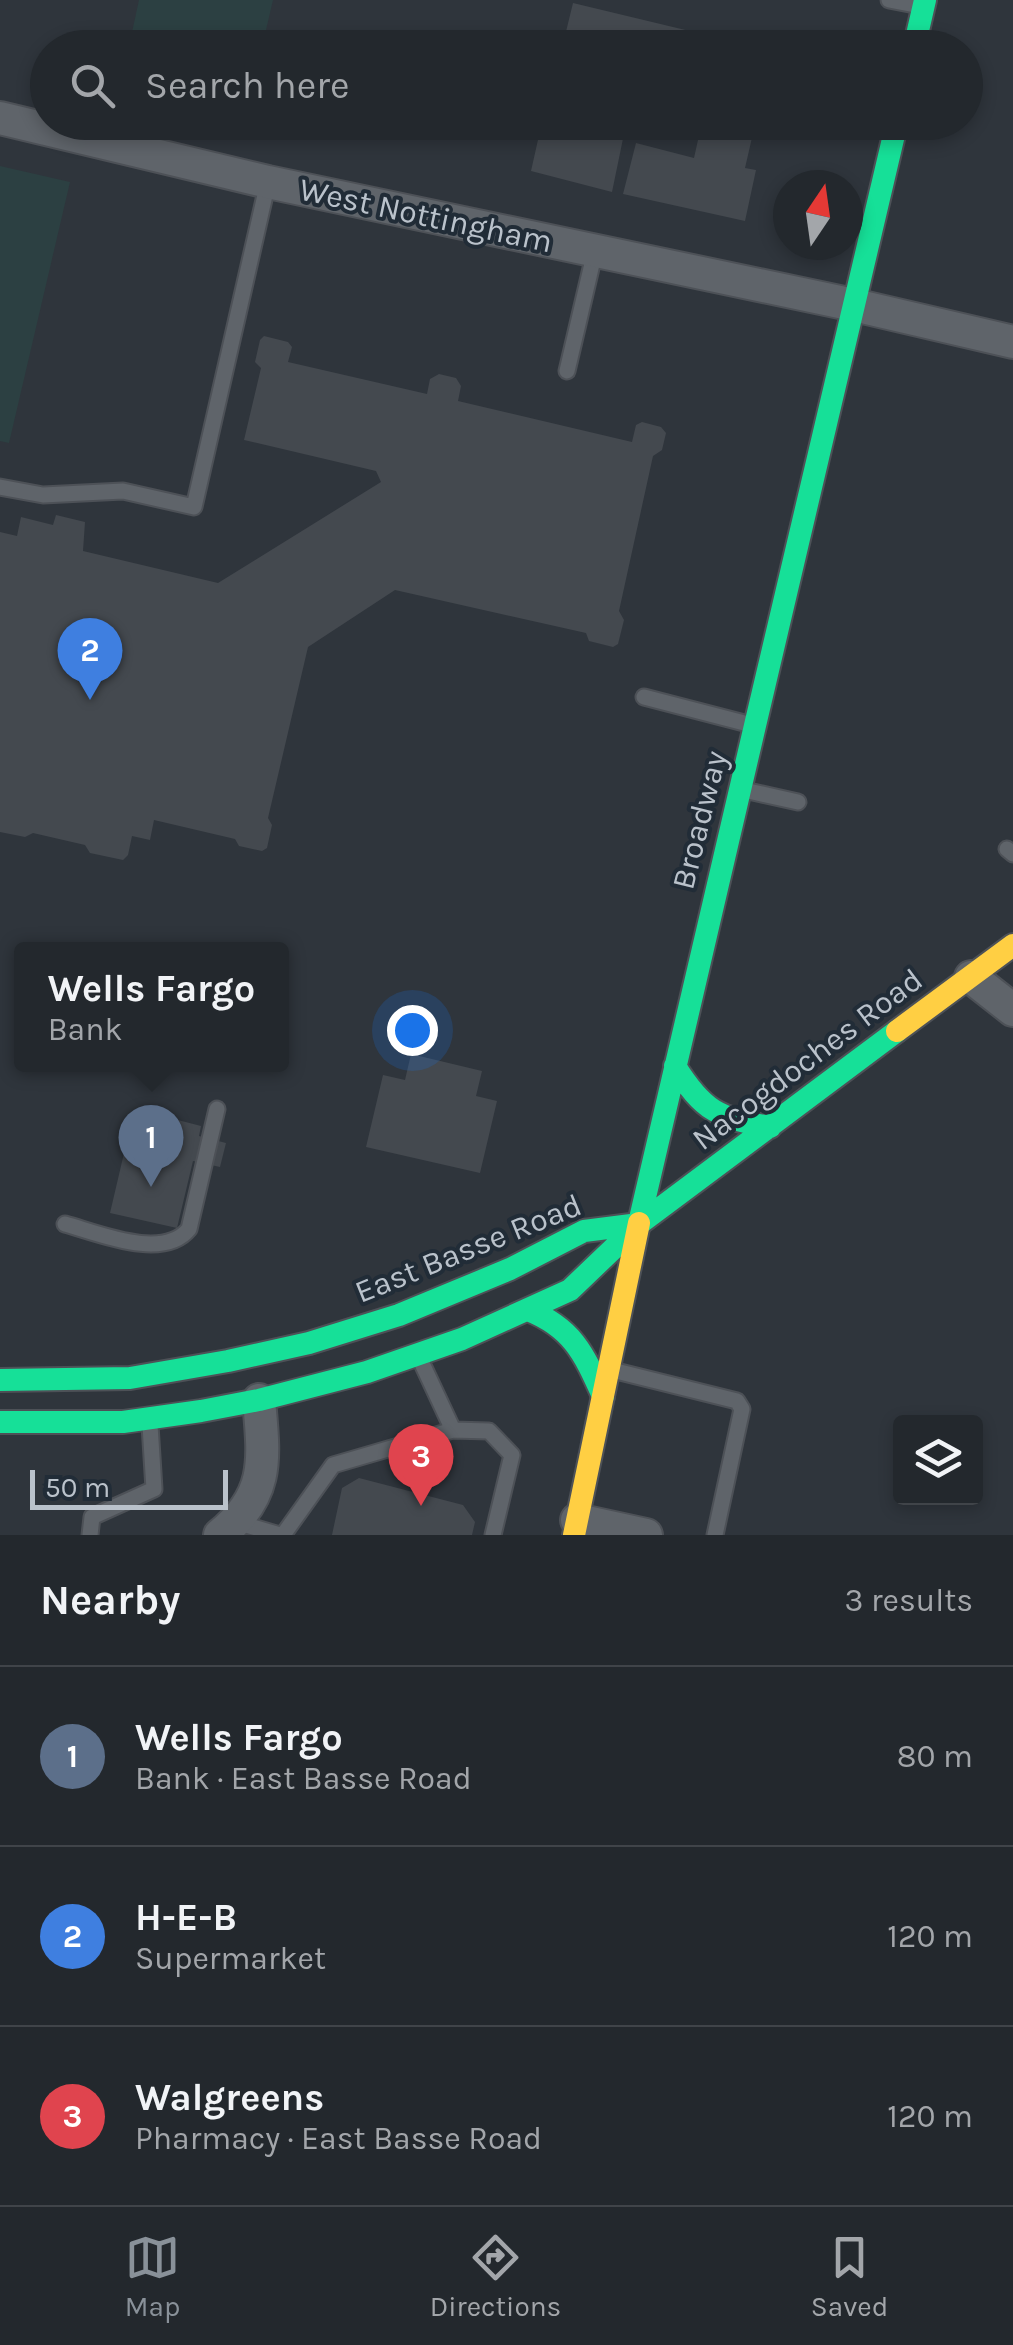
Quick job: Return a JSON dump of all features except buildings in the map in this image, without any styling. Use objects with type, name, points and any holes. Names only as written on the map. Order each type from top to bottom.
[{"type":"main road","points":[[918,30],[924,3]]},
{"type":"main road","name":"Broadway","points":[[575,1527],[674,1066],[817,473],[892,140]]},
{"type":"main road","name":"Nacogdoches Road","points":[[639,1224],[1013,944]]},
{"type":"main road","points":[[674,1066],[693,1096],[715,1114],[770,1127]]},
{"type":"main road","name":"East Basse Road","points":[[0,1422],[122,1422],[258,1400],[367,1372],[462,1339],[570,1290],[639,1224]]},
{"type":"main road","name":"East Basse Road","points":[[0,1380],[130,1378],[309,1342],[399,1315],[510,1269],[584,1231],[639,1224]]},
{"type":"main road","points":[[528,1310],[565,1328],[582,1348],[603,1396]]},
{"type":"street","name":"West Nottingham","points":[[0,118],[30,125]]},
{"type":"street","name":"West Nottingham","points":[[92,140],[268,182],[1013,342]]},
{"type":"street","points":[[971,978],[1013,1010]]},
{"type":"street","points":[[228,1528],[256,1490],[260,1478],[264,1454],[258,1400]]},
{"type":"street","points":[[575,1527],[646,1535]]},
{"type":"lane","points":[[889,0],[924,3]]},
{"type":"lane","points":[[0,487],[43,494],[122,491],[194,507],[268,182]]},
{"type":"lane","points":[[567,371],[595,251]]},
{"type":"lane","points":[[644,698],[755,726]]},
{"type":"lane","points":[[740,789],[798,802]]},
{"type":"lane","points":[[64,1224],[146,1245],[182,1237],[189,1229],[216,1109]]},
{"type":"lane","points":[[418,1354],[453,1430]]},
{"type":"lane","points":[[608,1369],[738,1402],[742,1409],[715,1535]]},
{"type":"lane","points":[[90,1535],[92,1518],[154,1490],[150,1418]]},
{"type":"lane","points":[[228,1528],[281,1535],[333,1466],[453,1430],[489,1432],[512,1455],[493,1535]]},
{"type":"green space","points":[[139,0],[273,0],[266,30],[132,30]]},
{"type":"green space","points":[[0,166],[70,182],[9,443],[0,441]]},
{"type":"traffic: fast","points":[[918,30],[925,0]]},
{"type":"traffic: fast","points":[[639,1223],[893,140]]},
{"type":"traffic: fast","points":[[0,1422],[123,1422],[201,1411],[367,1372],[462,1339],[570,1290],[639,1224],[897,1031]]},
{"type":"traffic: fast","points":[[675,1066],[694,1093],[714,1110],[770,1127]]},
{"type":"traffic: fast","points":[[0,1380],[130,1378],[309,1343],[399,1315],[510,1269],[584,1231],[639,1224]]},
{"type":"traffic: fast","points":[[528,1310],[556,1325],[575,1344],[603,1396]]},
{"type":"traffic: slow","points":[[897,1031],[1013,945]]},
{"type":"traffic: slow","points":[[574,1535],[639,1223]]},
{"type":"place","name":"H-E-B","points":[[90,700]]},
{"type":"place","name":"Wells Fargo","points":[[151,1187]]},
{"type":"place","name":"Walgreens","points":[[421,1506]]}]
